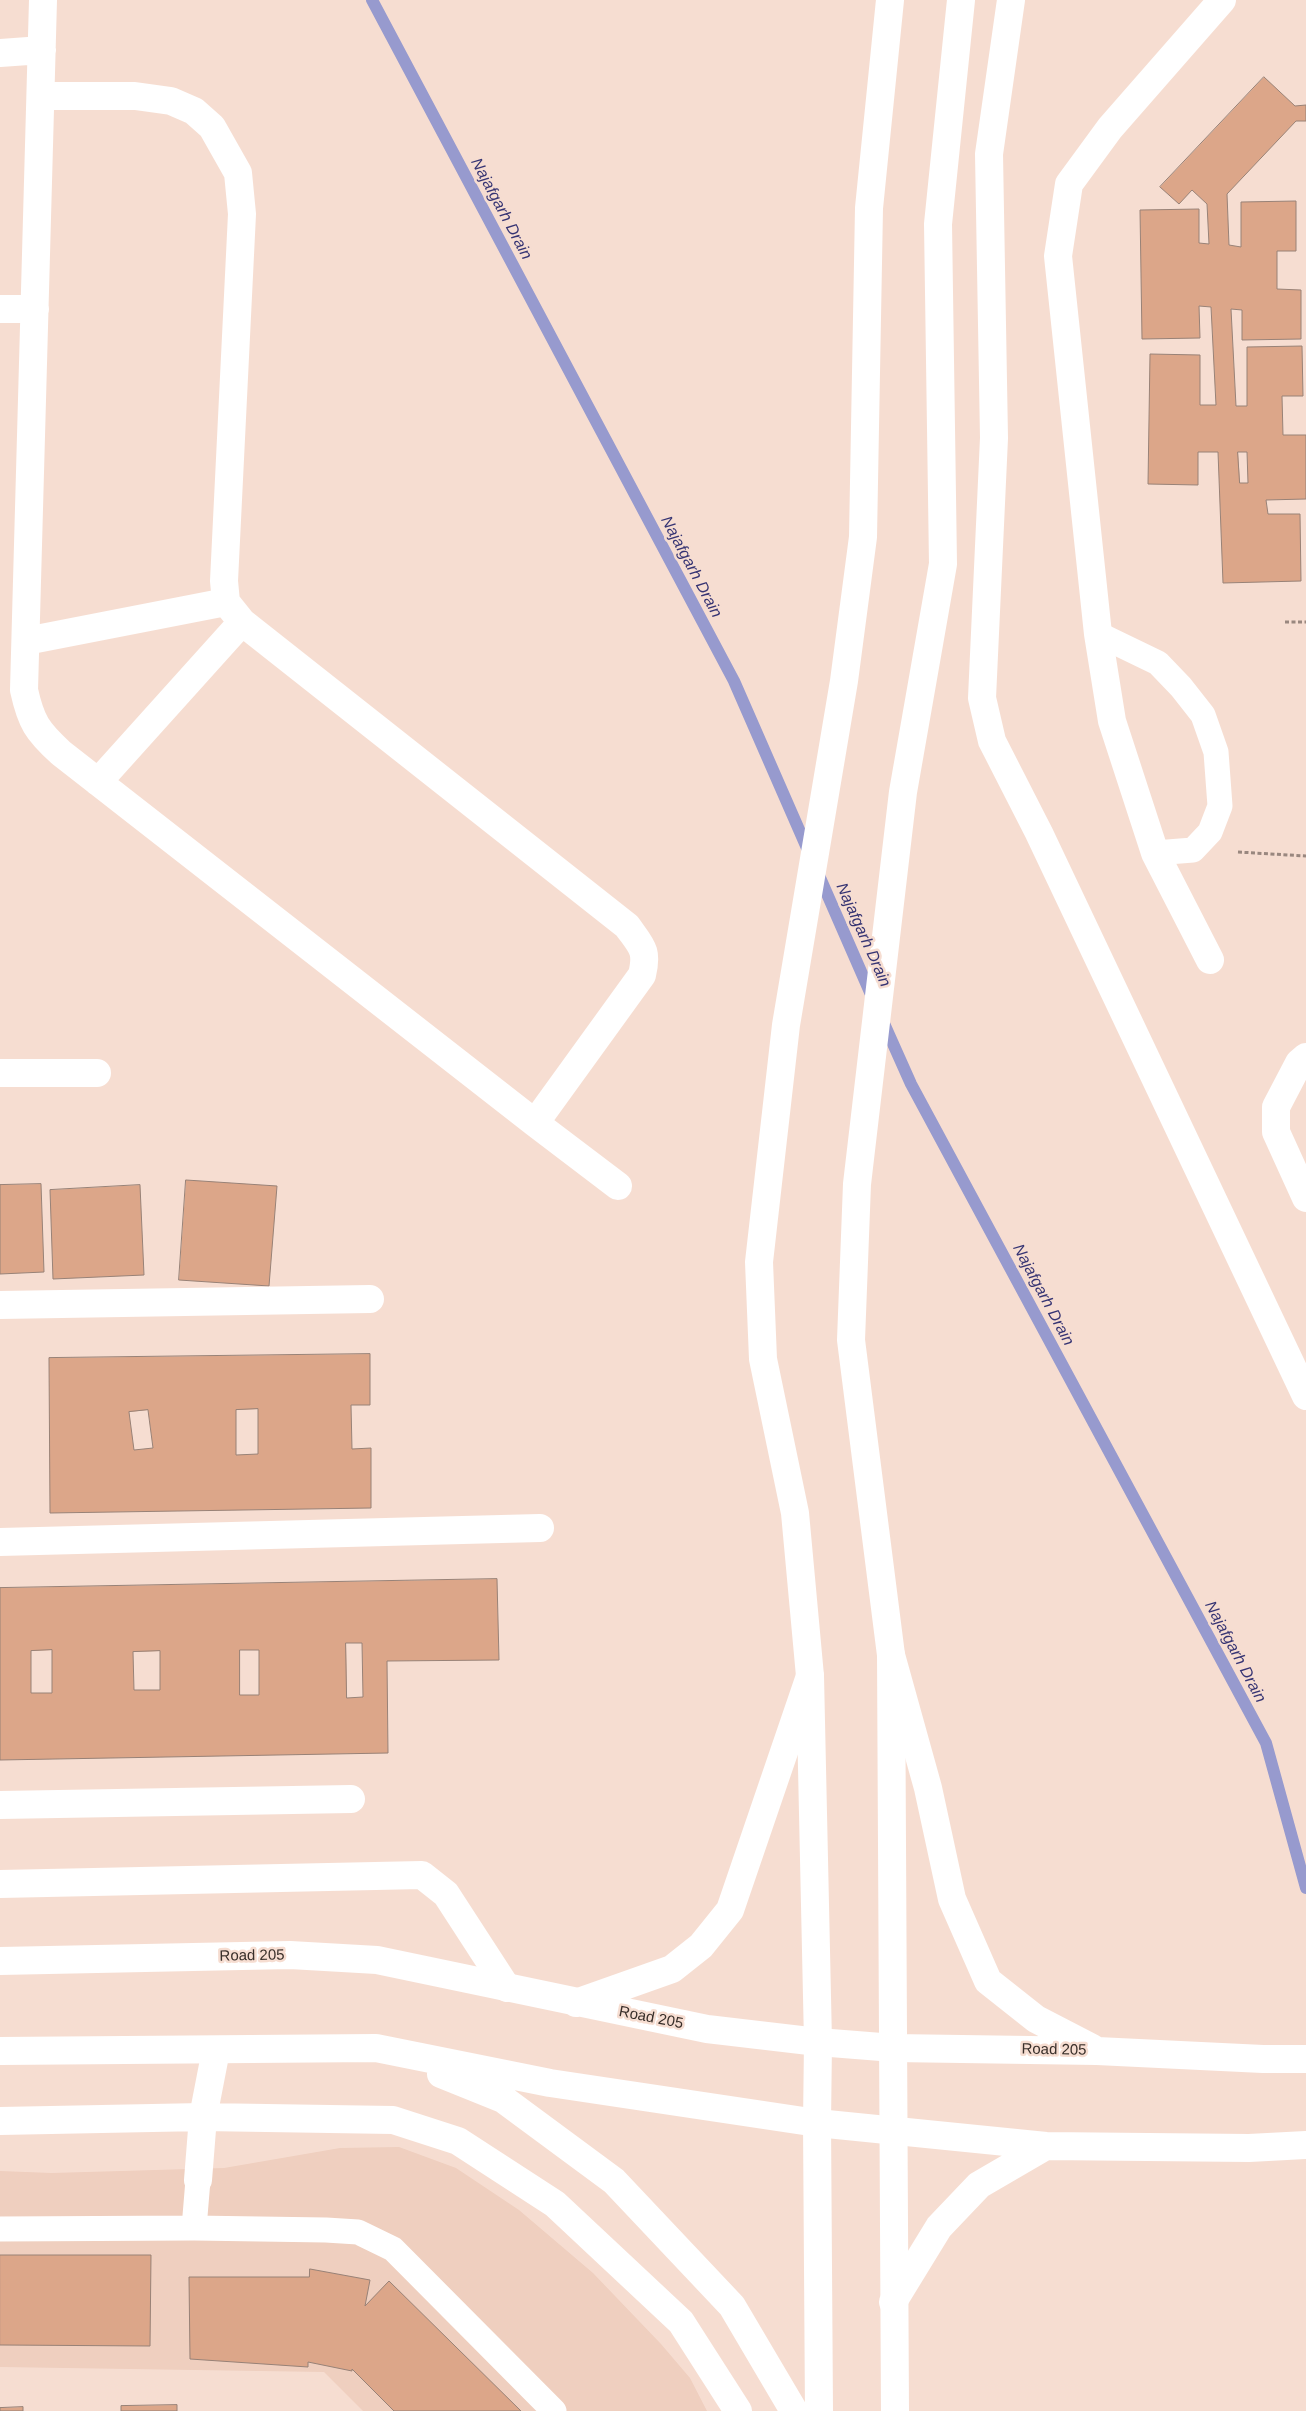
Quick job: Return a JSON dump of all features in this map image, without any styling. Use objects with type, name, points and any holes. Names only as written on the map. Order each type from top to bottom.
[{"type":"street","points":[[43,0],[24,690],[29,716],[44,737],[98,782],[618,1186]]},
{"type":"street","points":[[819,2411],[816,2123],[818,2042],[810,1676],[795,1512],[763,1359],[759,1262],[786,1025],[844,681],[863,537],[869,208],[890,0]]},
{"type":"street","points":[[895,2411],[891,1655],[851,1340],[857,1184],[903,792],[943,564],[938,224],[961,0]]},
{"type":"street","points":[[1011,0],[989,154],[994,438],[982,698],[992,741],[1039,833],[1306,1396]]},
{"type":"street","points":[[1210,960],[1155,853],[1112,721],[1098,634],[1058,256],[1069,184],[1110,128],[1222,0]]},
{"type":"street","points":[[0,53],[42,50]]},
{"type":"street","points":[[40,96],[135,96],[171,102],[194,111],[212,127],[238,173],[242,214],[224,581],[234,612],[628,926],[641,945],[646,959],[642,975],[535,1123]]},
{"type":"street","points":[[0,309],[35,309]]},
{"type":"street","points":[[26,641],[234,612]]},
{"type":"street","points":[[98,782],[234,612]]},
{"type":"street","points":[[1306,1057],[1299,1063],[1276,1107],[1276,1132],[1306,1198]]},
{"type":"street","points":[[0,1073],[97,1074]]},
{"type":"street","points":[[0,1305],[370,1299]]},
{"type":"street","points":[[0,1542],[540,1528]]},
{"type":"street","points":[[891,1655],[928,1788],[952,1899],[988,1981],[1036,2019],[1097,2051]]},
{"type":"street","points":[[575,2003],[672,1969],[701,1946],[730,1910],[810,1676]]},
{"type":"street","points":[[0,1805],[351,1799]]},
{"type":"street","points":[[0,1884],[422,1875],[446,1894],[507,1988]]},
{"type":"street","name":"Road 205","points":[[0,1961],[290,1955],[377,1960],[575,2003],[707,2028],[818,2042],[894,2048],[1097,2051],[1263,2059],[1306,2059]]},
{"type":"street","points":[[376,2048],[503,2099],[614,2181],[732,2306],[794,2411]]},
{"type":"street","points":[[0,2051],[376,2048],[550,2084],[816,2123],[1046,2146],[1249,2148],[1306,2145]]},
{"type":"street","points":[[198,2180],[203,2117],[216,2050]]},
{"type":"street","points":[[0,2121],[203,2117],[393,2120],[458,2141],[556,2204],[681,2322],[738,2411]]},
{"type":"street","points":[[893,2302],[939,2227],[979,2185],[1046,2146]]},
{"type":"lane","points":[[1098,634],[1158,663],[1181,687],[1203,715],[1216,752],[1220,806],[1210,832],[1193,850],[1155,853]]},
{"type":"lane","points":[[194,2228],[198,2180]]},
{"type":"lane","points":[[0,2229],[194,2228],[358,2232],[393,2249],[554,2411]]},
{"type":"path","points":[[1285,622],[1306,622]]},
{"type":"path","points":[[1193,850],[1306,856]]},
{"type":"shaded area","points":[[399,2147],[456,2168],[519,2210],[593,2273],[661,2344],[690,2378],[707,2411],[363,2411],[324,2372],[0,2367],[0,2171],[52,2173],[224,2168],[340,2148]]},
{"type":"building","points":[[1264,77],[1295,106],[1306,105],[1306,121],[1296,121],[1227,194],[1229,245],[1241,247],[1241,202],[1296,201],[1296,251],[1277,251],[1277,289],[1301,290],[1301,339],[1242,340],[1242,310],[1231,309],[1236,406],[1247,406],[1247,347],[1302,346],[1303,396],[1282,396],[1283,435],[1306,435],[1306,499],[1266,500],[1268,514],[1300,514],[1301,581],[1223,583],[1218,452],[1198,452],[1198,485],[1148,484],[1150,354],[1200,355],[1200,405],[1216,405],[1211,307],[1199,306],[1200,338],[1142,339],[1140,210],[1199,209],[1199,243],[1209,244],[1207,204],[1192,190],[1179,204],[1160,187]],"holes":[[[1238,452],[1247,452],[1248,483],[1240,483]]]},
{"type":"building","points":[[186,1180],[277,1186],[269,1286],[179,1280]]},
{"type":"building","points":[[41,1184],[44,1272],[0,1274],[0,1185]]},
{"type":"building","points":[[140,1185],[144,1275],[53,1279],[50,1190]]},
{"type":"building","points":[[370,1354],[370,1405],[351,1405],[352,1449],[371,1448],[371,1508],[50,1513],[49,1358]],"holes":[[[258,1409],[258,1454],[236,1455],[236,1410]],[[148,1410],[153,1448],[134,1450],[129,1412]]]},
{"type":"building","points":[[497,1579],[499,1660],[387,1661],[388,1753],[0,1760],[0,1588]],"holes":[[[346,1643],[362,1643],[363,1697],[347,1698]],[[52,1650],[52,1693],[31,1693],[31,1651]],[[240,1650],[259,1650],[259,1695],[240,1695]],[[160,1651],[160,1690],[134,1690],[133,1652]]]},
{"type":"building","points":[[0,2255],[151,2255],[150,2346],[0,2345]]},
{"type":"building","points":[[310,2269],[370,2280],[365,2306],[389,2281],[521,2411],[394,2411],[352,2369],[352,2371],[308,2362],[308,2367],[190,2359],[189,2277],[309,2277]]},
{"type":"building","points":[[177,2405],[177,2411],[121,2411],[121,2406]]},
{"type":"building","points":[[23,2407],[23,2411],[0,2411],[0,2408]]},
{"type":"waterway","name":"Najafgarh Drain","points":[[372,0],[734,681],[873,999]]},
{"type":"waterway","name":"Najafgarh Drain","points":[[882,1019],[911,1084],[1266,1743],[1306,1888]]}]
